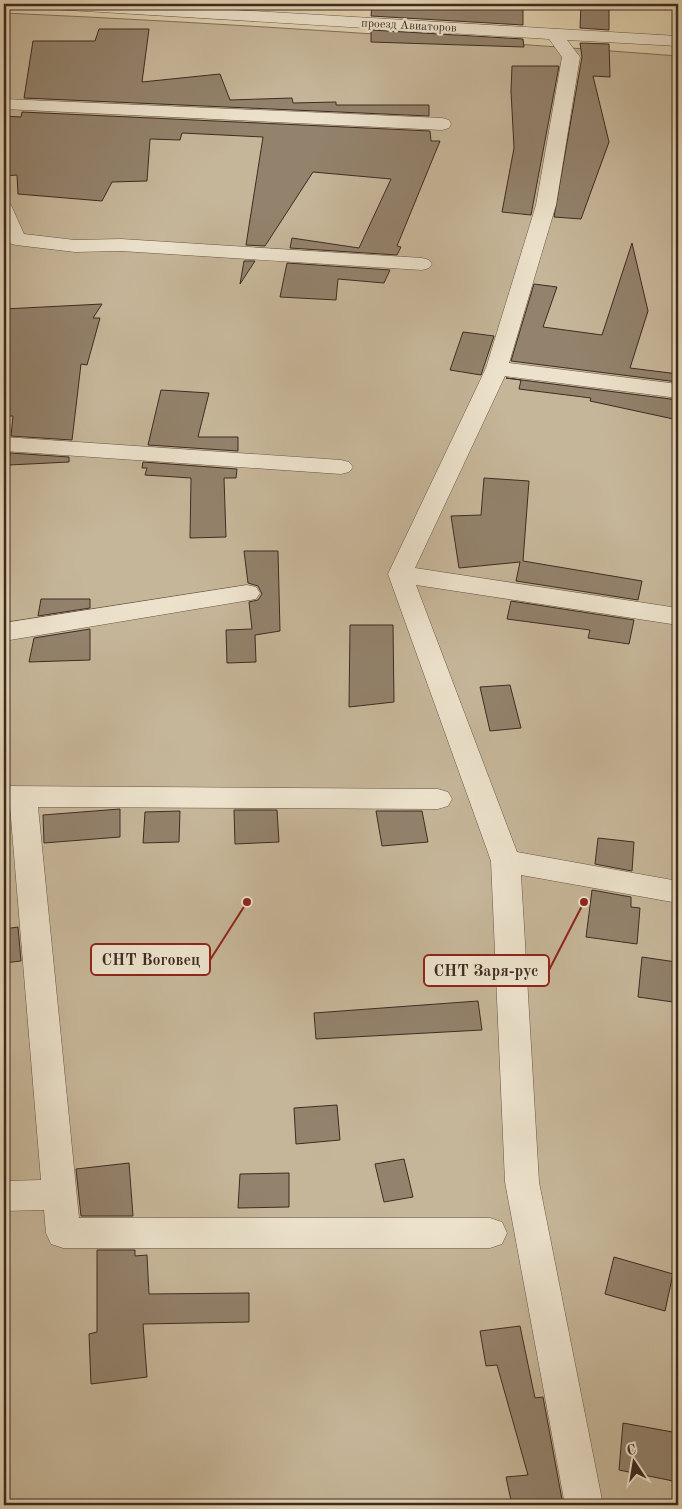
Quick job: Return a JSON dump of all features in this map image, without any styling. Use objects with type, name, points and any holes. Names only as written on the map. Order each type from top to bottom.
[{"type":"street","name":"проезд Авиаторов","points":[[51,4],[678,41]]},
{"type":"street","points":[[554,34],[571,56],[548,196],[497,368],[400,574],[506,861],[522,1182],[584,1505]]},
{"type":"street","points":[[4,104],[442,124]]},
{"type":"street","points":[[4,209],[16,239],[74,246],[121,245],[422,264]]},
{"type":"street","points":[[497,368],[678,391]]},
{"type":"street","points":[[4,444],[341,467]]},
{"type":"street","points":[[400,574],[678,616]]},
{"type":"street","points":[[4,632],[247,592]]},
{"type":"street","points":[[438,799],[13,797],[63,1233],[490,1234]]},
{"type":"street","points":[[506,861],[678,892]]},
{"type":"street","points":[[4,1196],[52,1195]]},
{"type":"shaded area","points":[[4,13],[341,32],[678,56],[678,1505],[4,1505]]},
{"type":"building","points":[[372,4],[523,4],[523,25],[371,16]]},
{"type":"building","points":[[581,4],[609,4],[609,30],[580,28]]},
{"type":"building","points":[[99,29],[149,29],[142,82],[220,74],[230,100],[292,98],[293,103],[336,102],[336,105],[429,105],[429,116],[24,98],[33,41],[95,41]]},
{"type":"building","points":[[371,30],[523,39],[524,47],[371,42]]},
{"type":"building","points":[[580,43],[609,44],[610,77],[593,76],[609,142],[581,219],[554,217],[582,57]]},
{"type":"building","points":[[512,66],[559,66],[531,215],[502,212],[514,148],[511,91]]},
{"type":"building","points":[[22,112],[430,131],[431,141],[440,141],[397,246],[401,247],[397,255],[290,248],[292,238],[359,248],[391,179],[313,172],[265,246],[246,245],[263,137],[182,133],[180,140],[150,139],[147,181],[112,182],[102,201],[18,194],[17,175],[4,176],[4,116],[21,117]]},
{"type":"building","points":[[632,243],[648,311],[630,368],[678,374],[678,382],[511,361],[534,284],[557,287],[543,327],[602,335]]},
{"type":"building","points":[[244,261],[255,261],[240,284]]},
{"type":"building","points":[[287,263],[390,270],[384,283],[338,279],[336,300],[280,297]]},
{"type":"building","points":[[102,304],[93,318],[100,318],[87,365],[81,364],[72,440],[11,436],[13,416],[4,416],[4,309]]},
{"type":"building","points":[[463,332],[494,336],[481,375],[450,370]]},
{"type":"building","points":[[506,378],[678,400],[678,420],[590,401],[591,398],[519,389],[521,380]]},
{"type":"building","points":[[161,390],[209,393],[198,437],[238,437],[238,451],[148,445]]},
{"type":"building","points":[[10,453],[69,457],[69,462],[9,465]]},
{"type":"building","points":[[143,462],[237,469],[236,478],[224,478],[226,537],[190,538],[191,478],[145,475],[147,468],[142,468]]},
{"type":"building","points":[[484,478],[529,481],[523,561],[642,581],[638,600],[516,581],[520,562],[459,568],[451,516],[481,515]]},
{"type":"building","points":[[244,551],[278,551],[280,631],[255,635],[256,662],[227,663],[226,630],[252,629],[249,602],[258,600],[262,594],[258,586],[248,583]]},
{"type":"building","points":[[41,599],[90,599],[90,608],[38,616]]},
{"type":"building","points":[[511,601],[634,620],[629,644],[588,638],[590,630],[507,619]]},
{"type":"building","points":[[350,625],[393,625],[394,702],[349,707]]},
{"type":"building","points":[[90,629],[90,660],[29,662],[34,638]]},
{"type":"building","points":[[510,685],[521,728],[490,731],[480,687]]},
{"type":"building","points":[[120,809],[120,837],[44,843],[43,815]]},
{"type":"building","points":[[234,810],[277,810],[279,842],[235,844]]},
{"type":"building","points":[[180,811],[179,842],[143,843],[145,812]]},
{"type":"building","points":[[376,811],[422,811],[428,842],[382,846]]},
{"type":"building","points":[[598,838],[634,842],[632,871],[595,864]]},
{"type":"building","points":[[592,890],[631,897],[631,907],[640,908],[637,944],[586,937]]},
{"type":"building","points":[[18,927],[21,961],[4,963],[4,929]]},
{"type":"building","points":[[642,957],[676,962],[673,1002],[638,997]]},
{"type":"building","points":[[478,1001],[482,1030],[316,1039],[314,1013]]},
{"type":"building","points":[[337,1105],[340,1140],[296,1144],[294,1108]]},
{"type":"building","points":[[404,1159],[413,1197],[384,1202],[375,1164]]},
{"type":"building","points":[[129,1163],[133,1216],[81,1216],[76,1169]]},
{"type":"building","points":[[289,1173],[289,1207],[238,1208],[240,1174]]},
{"type":"building","points":[[97,1250],[135,1250],[135,1256],[147,1255],[149,1294],[249,1293],[249,1322],[143,1324],[147,1377],[91,1384],[89,1334],[97,1332]]},
{"type":"building","points":[[614,1257],[673,1274],[665,1311],[605,1294]]},
{"type":"building","points":[[520,1326],[535,1398],[543,1397],[563,1505],[512,1505],[506,1477],[528,1475],[497,1365],[486,1366],[480,1331]]},
{"type":"building","points":[[623,1423],[678,1433],[678,1482],[619,1470]]},
{"type":"place","name":"СНТ Воговец","points":[[247,902]]},
{"type":"place","name":"СНТ Заря-рус","points":[[584,902]]}]
